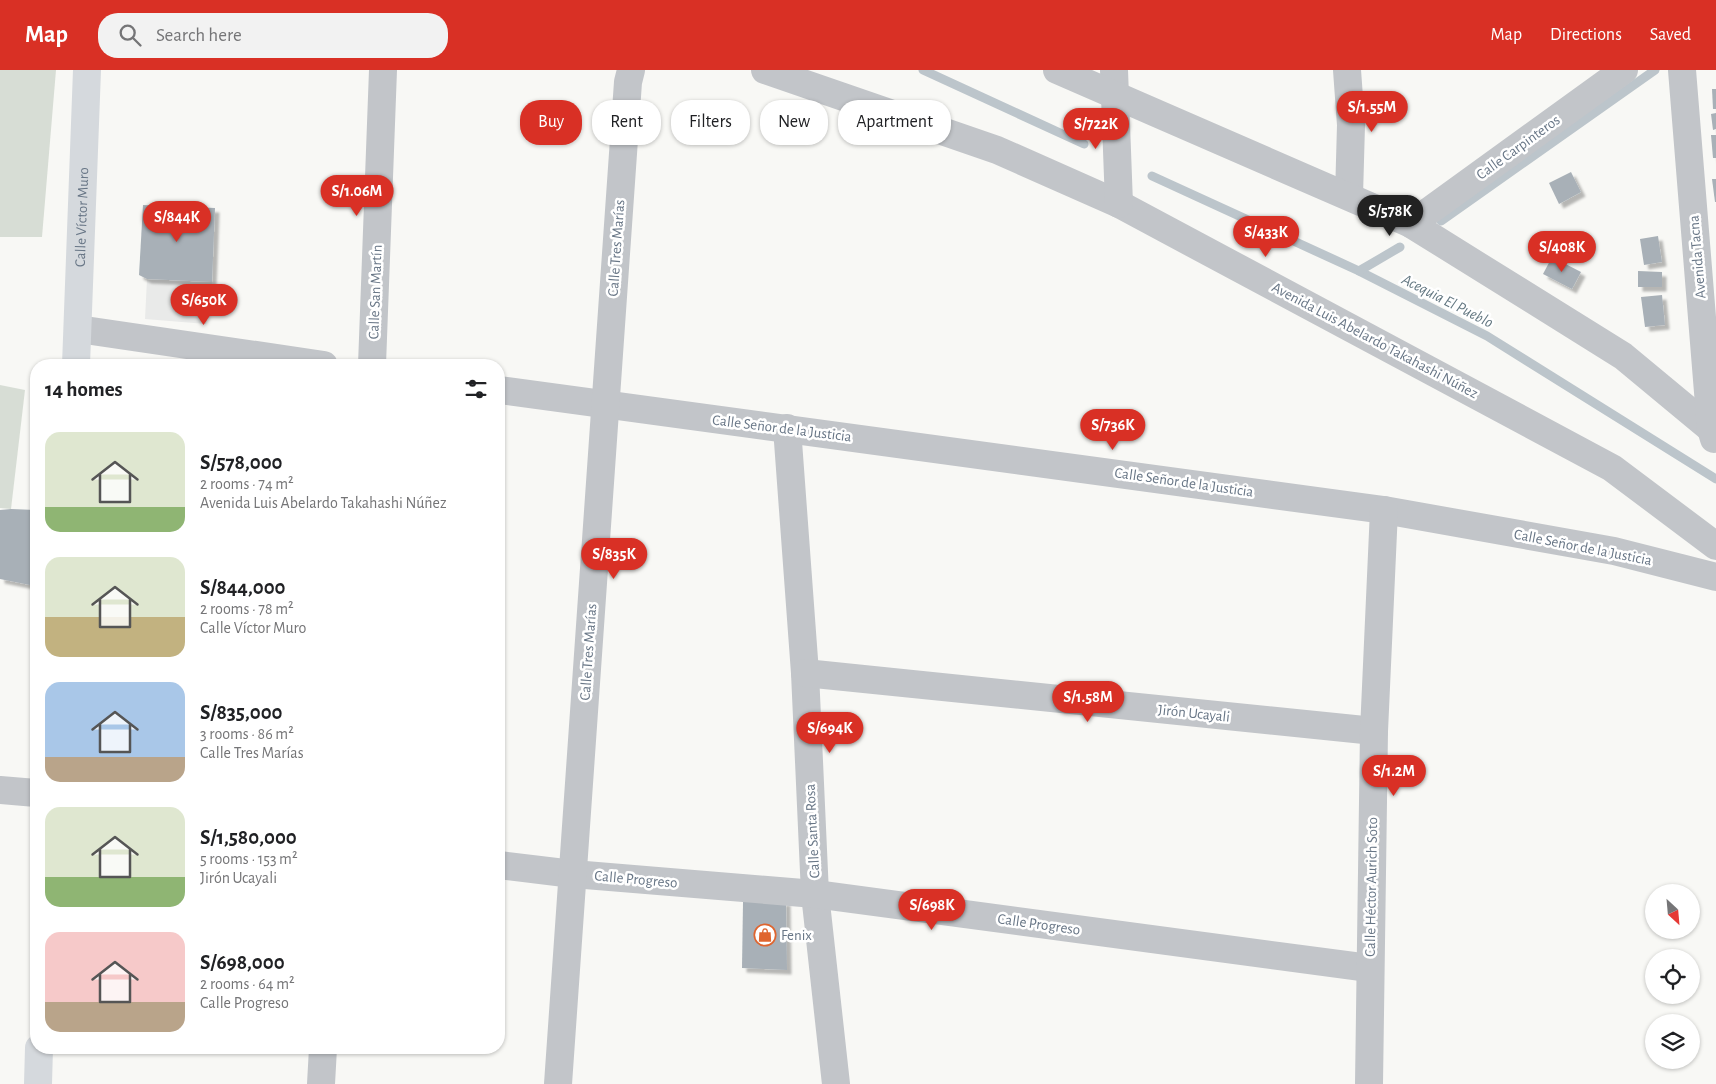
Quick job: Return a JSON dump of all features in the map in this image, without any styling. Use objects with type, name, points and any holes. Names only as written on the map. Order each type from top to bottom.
[{"type":"main road","name":"Calle Víctor Muro","points":[[76,359],[87,70]]},
{"type":"main road","points":[[38,1084],[39,1054]]},
{"type":"street","name":"Calle San Martín","points":[[372,359],[383,70]]},
{"type":"street","name":"Calle Tres Marías","points":[[558,1084],[628,82],[631,70]]},
{"type":"street","name":"Avenida Luis Abelardo Takahashi Núñez","points":[[765,70],[997,150],[1119,204],[1612,468],[1716,546]]},
{"type":"street","points":[[1057,70],[1115,82],[1349,196],[1411,224],[1623,356],[1714,435]]},
{"type":"street","points":[[1347,70],[1351,125],[1349,196]]},
{"type":"street","name":"Calle Carpinteros","points":[[1411,224],[1624,70]]},
{"type":"street","name":"Avenida Tacna","points":[[1682,70],[1714,435]]},
{"type":"street","points":[[1115,82],[1119,204]]},
{"type":"street","points":[[78,329],[283,359]]},
{"type":"street","name":"Calle Señor de la Justicia","points":[[505,391],[1384,510],[1614,551],[1716,577]]},
{"type":"street","name":"Calle Santa Rosa","points":[[787,428],[806,674],[815,894],[836,1084]]},
{"type":"street","name":"Calle Héctor Aurich Soto","points":[[1369,1084],[1374,731],[1384,510]]},
{"type":"street","name":"Jirón Ucayali","points":[[806,674],[1374,731]]},
{"type":"street","points":[[0,790],[30,792]]},
{"type":"street","name":"Calle Progreso","points":[[505,865],[573,874],[815,894],[1370,968]]},
{"type":"street","points":[[321,1084],[323,1054]]},
{"type":"shaded area","points":[[0,70],[56,70],[42,237],[0,237]]},
{"type":"shaded area","points":[[147,279],[212,282],[206,324],[145,319]]},
{"type":"shaded area","points":[[0,385],[25,390],[11,509],[0,508]]},
{"type":"building","points":[[1712,89],[1716,89],[1716,109],[1713,109]]},
{"type":"building","points":[[1716,113],[1716,129],[1713,130],[1711,114]]},
{"type":"building","points":[[1711,135],[1716,135],[1716,158],[1713,158]]},
{"type":"building","points":[[1571,172],[1581,192],[1559,204],[1549,183]]},
{"type":"building","points":[[1712,179],[1716,179],[1716,202],[1715,202]]},
{"type":"building","points":[[143,205],[215,208],[212,282],[147,279],[139,275]]},
{"type":"building","points":[[1658,236],[1662,262],[1644,265],[1640,239]]},
{"type":"building","points":[[1552,257],[1581,272],[1572,289],[1543,274]]},
{"type":"building","points":[[1638,271],[1662,272],[1662,287],[1638,287]]},
{"type":"building","points":[[1662,295],[1665,325],[1645,327],[1641,297]]},
{"type":"building","points":[[0,510],[30,510],[30,585],[0,579]]},
{"type":"building","name":"Fenix","points":[[786,901],[787,970],[742,968],[743,902]]},
{"type":"waterway","name":"Acequia El Pueblo","points":[[923,70],[1084,144]]},
{"type":"waterway","points":[[1441,221],[1655,70]]},
{"type":"waterway","name":"Acequia El Pueblo","points":[[1152,176],[1359,271],[1487,336],[1716,479]]},
{"type":"waterway","points":[[1359,271],[1400,247]]},
{"type":"place","name":"Fenix","points":[[765,935]]}]
